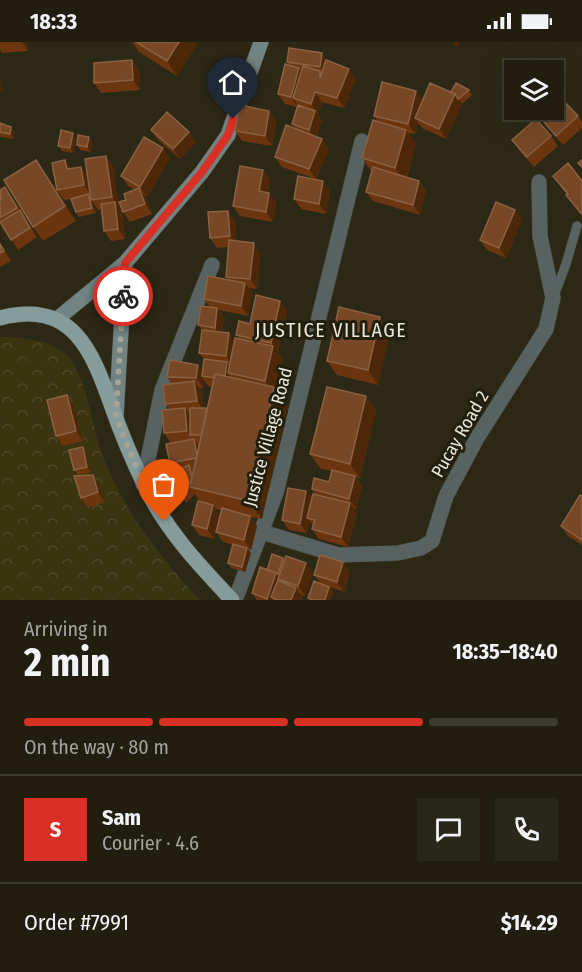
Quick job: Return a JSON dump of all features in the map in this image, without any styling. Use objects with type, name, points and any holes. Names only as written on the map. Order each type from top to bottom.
[{"type":"main road","points":[[57,319],[125,263],[202,172],[228,135],[261,42]]},
{"type":"main road","points":[[116,417],[125,263]]},
{"type":"main road","points":[[0,318],[31,315],[57,319],[76,333],[92,353],[143,484],[164,521],[193,558],[234,600]]},
{"type":"street","name":"Justice Village Road","points":[[234,600],[276,493],[362,141]]},
{"type":"street","name":"Pucay Road 2","points":[[262,532],[338,555],[398,553],[421,548],[432,541],[446,496],[477,438],[546,329],[553,298],[540,236],[539,183]]},
{"type":"street","points":[[143,484],[162,390],[212,265]]},
{"type":"lane","points":[[553,298],[577,226]]},
{"type":"green space","points":[[0,337],[40,341],[55,347],[70,358],[77,369],[87,397],[101,452],[120,493],[156,549],[200,600],[0,600]]},
{"type":"building","points":[[136,42],[179,42],[167,61]]},
{"type":"building","points":[[289,48],[322,53],[320,67],[287,62]]},
{"type":"building","points":[[132,60],[133,80],[94,83],[94,63]]},
{"type":"building","points":[[326,60],[349,69],[337,98],[315,92],[311,104],[293,98],[303,66],[320,71],[320,78]]},
{"type":"building","points":[[285,64],[299,68],[291,97],[278,94]]},
{"type":"building","points":[[382,82],[416,91],[408,124],[374,116]]},
{"type":"building","points":[[430,83],[455,94],[439,129],[415,118]]},
{"type":"building","points":[[456,83],[469,90],[458,99],[451,92]]},
{"type":"building","points":[[564,101],[578,116],[556,136],[542,120],[564,120]]},
{"type":"building","points":[[240,105],[269,111],[265,136],[235,131]]},
{"type":"building","points":[[298,105],[315,111],[309,130],[292,124]]},
{"type":"building","points":[[167,112],[189,132],[173,149],[151,130]]},
{"type":"building","points":[[373,120],[406,130],[395,168],[362,158]]},
{"type":"building","points":[[535,120],[551,136],[527,157],[512,140]]},
{"type":"building","points":[[0,123],[11,127],[10,134],[0,132]]},
{"type":"building","points":[[286,125],[322,139],[309,169],[275,157]]},
{"type":"building","points":[[61,130],[73,133],[70,148],[58,146]]},
{"type":"building","points":[[78,135],[89,137],[87,147],[77,145]]},
{"type":"building","points":[[144,137],[163,148],[140,187],[121,176]]},
{"type":"building","points":[[106,156],[112,197],[91,200],[85,159]]},
{"type":"building","points":[[36,160],[65,206],[33,227],[4,180]]},
{"type":"building","points":[[65,160],[67,169],[81,167],[84,185],[57,190],[52,163]]},
{"type":"building","points":[[568,163],[582,181],[581,213],[553,176]]},
{"type":"building","points":[[240,166],[263,170],[259,191],[269,193],[266,212],[233,206]]},
{"type":"building","points":[[373,167],[419,181],[413,205],[366,192]]},
{"type":"building","points":[[298,176],[323,181],[319,204],[294,199]]},
{"type":"building","points":[[5,187],[17,208],[0,218],[0,190]]},
{"type":"building","points":[[139,188],[145,204],[123,212],[119,202],[126,200],[124,194]]},
{"type":"building","points":[[88,194],[92,208],[76,212],[71,199]]},
{"type":"building","points":[[115,202],[118,229],[104,231],[101,204]]},
{"type":"building","points":[[496,202],[515,210],[499,248],[480,240]]},
{"type":"building","points":[[20,210],[30,228],[11,240],[0,222]]},
{"type":"building","points":[[228,211],[230,236],[210,238],[208,212]]},
{"type":"building","points":[[229,240],[254,243],[250,279],[226,277]]},
{"type":"building","points":[[208,276],[245,283],[241,306],[204,299]]},
{"type":"building","points":[[256,295],[280,301],[271,343],[236,335],[239,321],[250,324]]},
{"type":"building","points":[[201,306],[217,308],[215,328],[198,325]]},
{"type":"building","points":[[339,307],[380,317],[368,370],[327,361]]},
{"type":"building","points":[[202,330],[229,333],[226,356],[199,353]]},
{"type":"building","points":[[235,338],[273,346],[265,381],[228,373]]},
{"type":"building","points":[[204,359],[227,362],[225,376],[215,374],[214,378],[202,376]]},
{"type":"building","points":[[170,360],[198,365],[196,378],[167,377]]},
{"type":"building","points":[[215,374],[274,387],[249,501],[190,487]]},
{"type":"building","points":[[194,381],[197,401],[165,404],[163,385]]},
{"type":"building","points":[[327,387],[366,396],[350,464],[310,454]]},
{"type":"building","points":[[67,395],[76,431],[56,436],[47,400]]},
{"type":"building","points":[[185,408],[187,431],[164,433],[162,410]]},
{"type":"building","points":[[190,408],[206,408],[201,435],[190,435]]},
{"type":"building","points":[[194,439],[196,458],[170,463],[166,444]]},
{"type":"building","points":[[83,447],[87,467],[74,470],[69,450]]},
{"type":"building","points":[[189,465],[191,481],[179,493],[170,473]]},
{"type":"building","points":[[332,470],[355,476],[349,499],[312,489],[314,478],[329,482]]},
{"type":"building","points":[[93,475],[98,492],[81,498],[74,476]]},
{"type":"building","points":[[288,488],[306,491],[300,524],[282,520]]},
{"type":"building","points":[[313,494],[350,503],[341,537],[312,529],[315,520],[307,518]]},
{"type":"building","points":[[580,495],[582,496],[582,540],[561,526]]},
{"type":"building","points":[[198,501],[213,505],[207,529],[192,525]]},
{"type":"building","points":[[222,508],[250,516],[244,540],[216,532]]},
{"type":"building","points":[[233,544],[247,548],[242,567],[228,563]]},
{"type":"building","points":[[272,554],[283,558],[278,574],[267,570]]},
{"type":"building","points":[[320,555],[343,562],[337,582],[314,575]]},
{"type":"building","points":[[286,556],[306,563],[298,586],[278,579]]},
{"type":"building","points":[[260,567],[276,573],[267,599],[252,593]]},
{"type":"building","points":[[278,580],[296,588],[291,600],[277,600],[271,597]]},
{"type":"building","points":[[314,581],[329,587],[325,600],[308,598]]},
{"type":"way so far","points":[[123,296],[116,417],[143,484],[164,521]]},
{"type":"district","name":"JUSTICE VILLAGE","points":[[331,330]]},
{"type":"route","points":[[123,296],[125,263],[202,172],[228,135],[233,119]]}]
